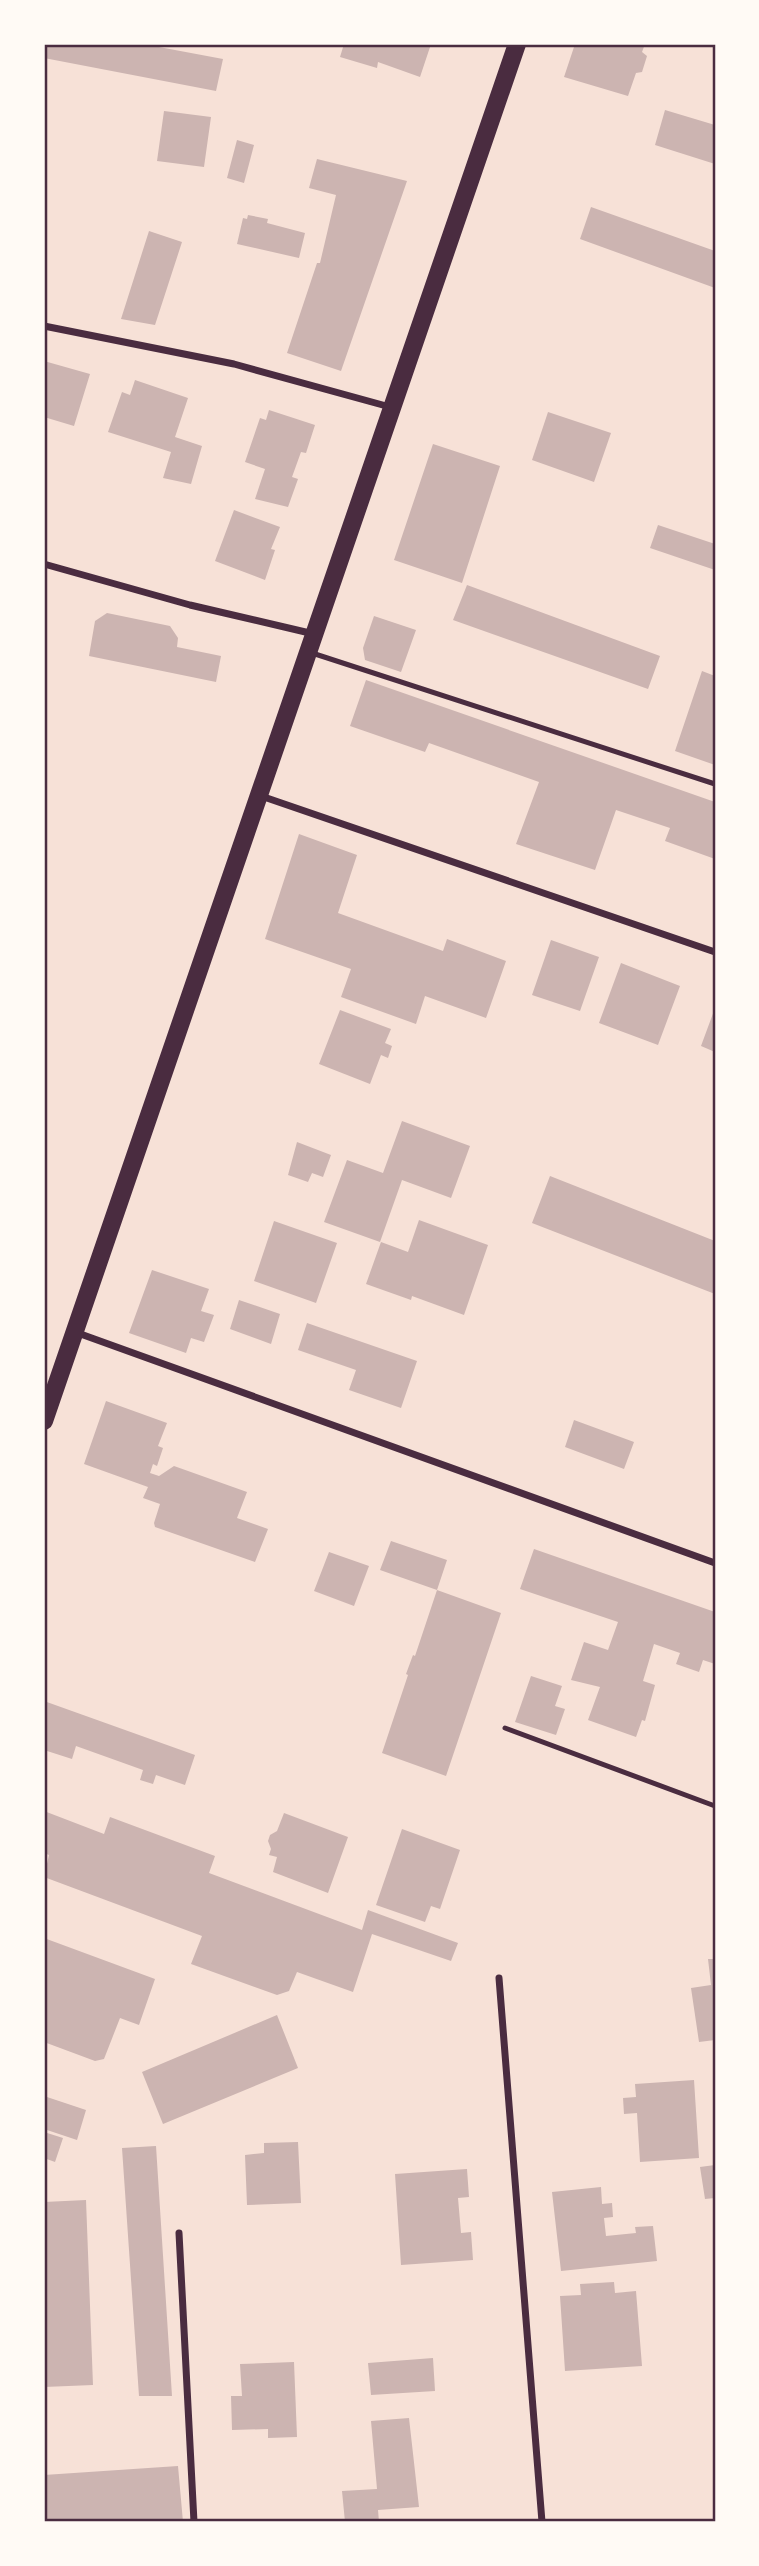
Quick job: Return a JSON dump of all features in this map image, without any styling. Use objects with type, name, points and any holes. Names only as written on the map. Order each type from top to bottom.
[{"type":"main road","points":[[44,1421],[517,44]]},
{"type":"street","points":[[44,326],[234,364],[392,408]]},
{"type":"street","points":[[44,564],[190,605],[315,634]]},
{"type":"street","points":[[260,795],[715,952]]},
{"type":"street","points":[[74,1332],[715,1563]]},
{"type":"street","points":[[499,1978],[542,2522]]},
{"type":"street","points":[[179,2233],[194,2522]]},
{"type":"lane","points":[[309,652],[715,784]]},
{"type":"lane","points":[[505,1728],[715,1806]]},
{"type":"building","points":[[44,44],[143,44],[223,59],[216,91],[44,58]]},
{"type":"building","points":[[344,44],[431,44],[420,77],[378,62],[377,68],[340,57]]},
{"type":"building","points":[[575,44],[645,44],[642,52],[647,56],[642,72],[636,73],[628,96],[564,77]]},
{"type":"building","points":[[665,110],[715,125],[715,164],[655,145]]},
{"type":"building","points":[[164,111],[211,117],[204,167],[157,161]]},
{"type":"building","points":[[237,140],[254,145],[244,183],[227,178]]},
{"type":"building","points":[[317,159],[407,181],[341,371],[287,353],[317,263],[320,263],[336,195],[309,188]]},
{"type":"building","points":[[591,207],[715,251],[715,288],[580,239]]},
{"type":"building","points":[[248,215],[268,219],[267,223],[305,233],[299,258],[237,244],[243,218],[247,219]]},
{"type":"building","points":[[149,231],[182,242],[155,325],[121,319]]},
{"type":"building","points":[[44,361],[90,374],[74,426],[44,417]]},
{"type":"building","points":[[135,380],[188,398],[175,437],[202,446],[191,484],[163,478],[171,452],[108,432],[122,392],[130,395]]},
{"type":"building","points":[[269,410],[315,425],[306,453],[301,452],[292,477],[298,479],[288,507],[255,499],[265,469],[245,462],[260,418],[266,420]]},
{"type":"building","points":[[548,412],[611,433],[594,482],[532,460]]},
{"type":"building","points":[[433,444],[500,466],[462,583],[394,560]]},
{"type":"building","points":[[234,510],[280,527],[271,549],[275,550],[265,580],[215,561]]},
{"type":"building","points":[[658,525],[715,544],[715,570],[650,548]]},
{"type":"building","points":[[467,585],[660,656],[648,689],[453,620]]},
{"type":"building","points":[[107,613],[170,626],[178,638],[177,647],[221,656],[216,682],[89,656],[95,621]]},
{"type":"building","points":[[374,616],[416,630],[401,672],[365,660],[363,648]]},
{"type":"building","points":[[702,671],[715,676],[715,765],[675,751]]},
{"type":"building","points":[[366,680],[715,802],[715,859],[665,841],[670,828],[616,810],[595,870],[516,844],[539,782],[429,743],[425,752],[350,726]]},
{"type":"building","points":[[299,834],[357,855],[338,913],[443,951],[447,939],[506,961],[486,1018],[425,996],[416,1024],[341,997],[351,969],[265,939]]},
{"type":"building","points":[[551,940],[599,957],[580,1011],[532,995]]},
{"type":"building","points":[[621,963],[680,986],[658,1045],[599,1023]]},
{"type":"building","points":[[715,1008],[715,1052],[701,1046]]},
{"type":"building","points":[[340,1010],[391,1029],[385,1043],[392,1046],[388,1058],[381,1055],[370,1084],[319,1064]]},
{"type":"building","points":[[402,1121],[470,1146],[451,1198],[402,1180],[380,1242],[324,1222],[347,1160],[383,1173]]},
{"type":"building","points":[[297,1142],[331,1155],[323,1177],[312,1173],[308,1182],[288,1175]]},
{"type":"building","points":[[550,1176],[715,1241],[715,1294],[532,1223]]},
{"type":"building","points":[[419,1220],[488,1245],[464,1315],[412,1296],[411,1300],[366,1284],[381,1242],[408,1252]]},
{"type":"building","points":[[274,1221],[337,1243],[316,1303],[254,1281]]},
{"type":"building","points":[[152,1270],[209,1289],[201,1311],[214,1315],[204,1342],[191,1338],[186,1353],[129,1333]]},
{"type":"building","points":[[239,1300],[280,1314],[271,1344],[230,1329]]},
{"type":"building","points":[[307,1323],[417,1361],[401,1408],[349,1390],[356,1370],[298,1350]]},
{"type":"building","points":[[106,1401],[167,1423],[158,1446],[163,1448],[157,1466],[153,1464],[150,1473],[159,1476],[174,1466],[247,1492],[237,1518],[268,1529],[255,1562],[155,1527],[160,1504],[143,1498],[148,1487],[84,1464]]},
{"type":"building","points":[[574,1420],[634,1442],[624,1469],[565,1447]]},
{"type":"building","points":[[391,1541],[447,1560],[437,1590],[380,1570]]},
{"type":"building","points":[[534,1549],[715,1612],[715,1664],[703,1660],[699,1672],[676,1664],[680,1653],[654,1644],[643,1681],[655,1685],[645,1721],[642,1720],[636,1737],[588,1720],[600,1687],[571,1680],[584,1642],[608,1650],[618,1622],[520,1589]]},
{"type":"building","points":[[329,1552],[369,1566],[354,1606],[314,1591]]},
{"type":"building","points":[[437,1590],[501,1613],[446,1776],[382,1753],[408,1675],[406,1674],[413,1655],[415,1656]]},
{"type":"building","points":[[531,1676],[562,1686],[555,1706],[565,1709],[556,1735],[515,1722]]},
{"type":"building","points":[[44,1701],[195,1755],[185,1785],[156,1775],[153,1784],[140,1780],[143,1770],[76,1746],[72,1759],[44,1750]]},
{"type":"building","points":[[44,1811],[104,1834],[110,1817],[215,1856],[209,1873],[362,1930],[368,1910],[458,1943],[451,1961],[372,1934],[353,1992],[297,1972],[289,1991],[277,1995],[191,1964],[202,1936],[44,1877],[49,1855],[44,1853]]},
{"type":"building","points":[[284,1813],[348,1837],[328,1893],[273,1872],[277,1857],[269,1855],[271,1849],[268,1841],[270,1835],[277,1831]]},
{"type":"building","points":[[402,1829],[460,1850],[440,1909],[431,1906],[425,1922],[376,1905]]},
{"type":"building","points":[[44,1938],[155,1979],[139,2025],[120,2018],[104,2059],[95,2061],[44,2042]]},
{"type":"building","points":[[708,1959],[715,1959],[715,2040],[699,2042],[691,1988],[711,1985]]},
{"type":"building","points":[[277,2015],[298,2068],[163,2124],[142,2072]]},
{"type":"building","points":[[694,2080],[699,2158],[640,2162],[637,2113],[624,2114],[623,2098],[636,2097],[635,2084]]},
{"type":"building","points":[[44,2096],[86,2110],[77,2140],[44,2129]]},
{"type":"building","points":[[44,2132],[63,2138],[55,2162],[44,2158]]},
{"type":"building","points":[[298,2142],[301,2203],[247,2205],[245,2155],[264,2153],[264,2143]]},
{"type":"building","points":[[156,2146],[172,2396],[139,2396],[122,2148]]},
{"type":"building","points":[[715,2165],[715,2198],[705,2199],[700,2167]]},
{"type":"building","points":[[467,2169],[469,2197],[458,2198],[461,2233],[471,2232],[473,2260],[401,2265],[395,2174]]},
{"type":"building","points":[[601,2187],[602,2204],[612,2203],[613,2217],[604,2218],[606,2236],[636,2233],[635,2227],[653,2226],[657,2261],[561,2271],[552,2192]]},
{"type":"building","points":[[86,2200],[93,2385],[44,2387],[44,2202]]},
{"type":"building","points":[[614,2282],[615,2293],[636,2291],[642,2366],[565,2371],[560,2296],[581,2295],[580,2284]]},
{"type":"building","points":[[433,2358],[435,2391],[371,2395],[368,2363]]},
{"type":"building","points":[[294,2362],[297,2437],[268,2438],[268,2429],[232,2430],[231,2396],[242,2396],[240,2364]]},
{"type":"building","points":[[409,2418],[419,2507],[378,2510],[379,2522],[345,2522],[342,2491],[377,2489],[371,2421]]},
{"type":"building","points":[[178,2466],[183,2522],[44,2522],[44,2475]]}]
